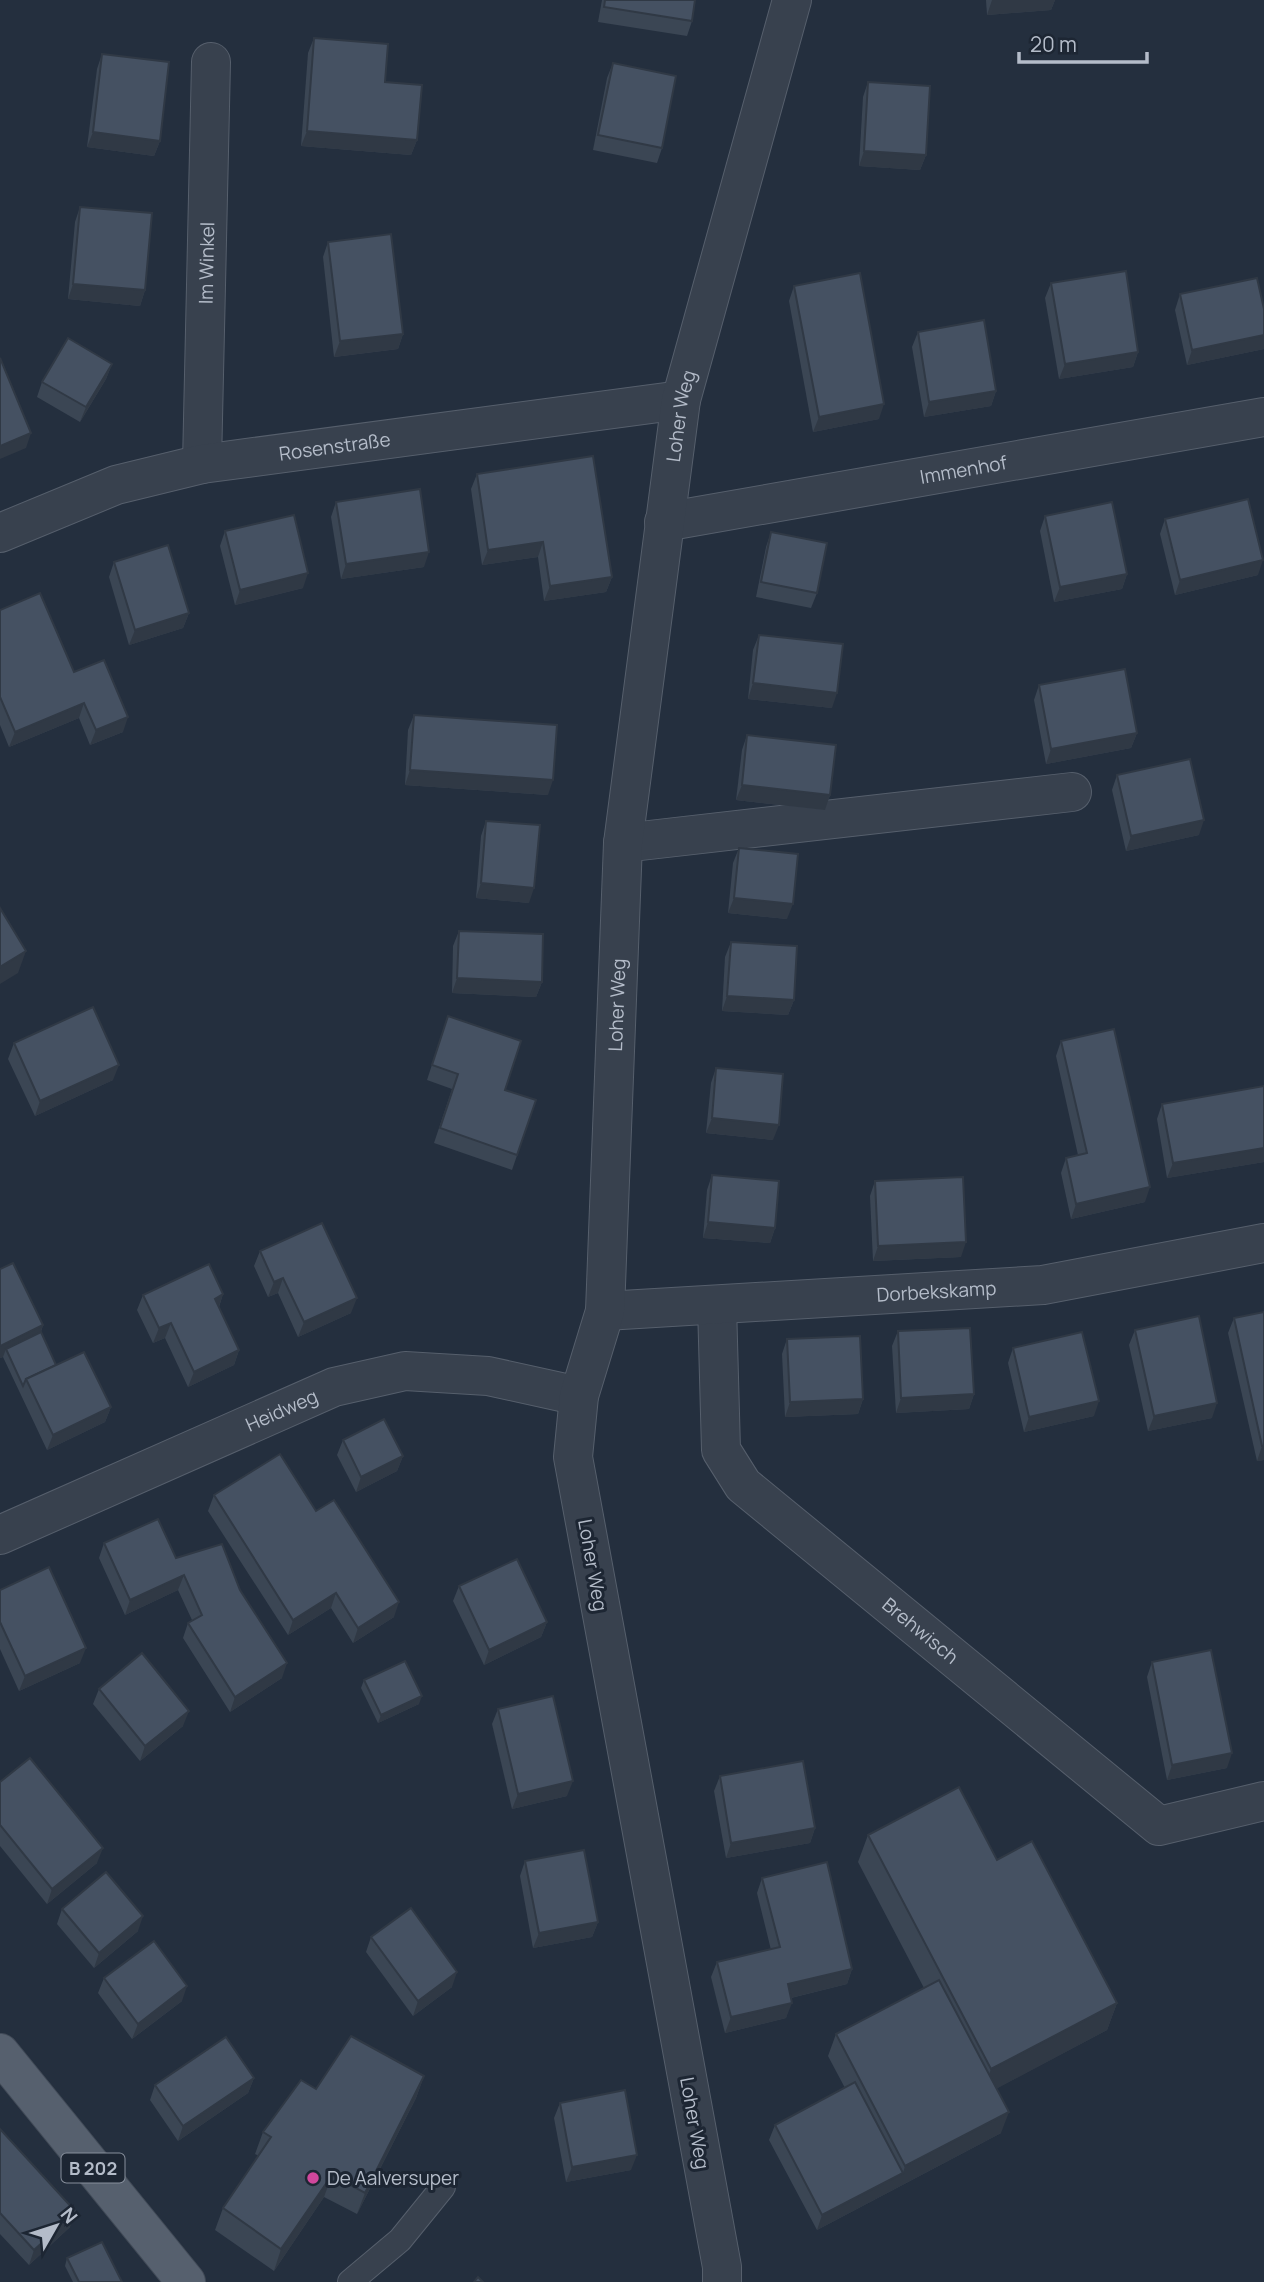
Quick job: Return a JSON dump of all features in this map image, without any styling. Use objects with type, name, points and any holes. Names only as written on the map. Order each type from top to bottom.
[{"type":"main road","name":"B 202","points":[[0,2053],[186,2282]]},
{"type":"street","name":"Loher Weg","points":[[722,2282],[719,2253],[573,1457],[579,1396],[605,1311],[623,843],[681,400],[792,0]]},
{"type":"street","name":"Im Winkel","points":[[202,464],[211,62]]},
{"type":"street","name":"Rosenstraße","points":[[0,533],[116,485],[202,464],[681,400]]},
{"type":"street","name":"Immenhof","points":[[664,522],[1264,417]]},
{"type":"street","points":[[623,843],[1072,792]]},
{"type":"street","name":"Dorbekskamp","points":[[605,1311],[1043,1285],[1264,1243]]},
{"type":"street","name":"Brehwisch","points":[[716,1305],[721,1450],[744,1485],[1159,1826],[1264,1801]]},
{"type":"street","name":"Heidweg","points":[[0,1535],[334,1387],[405,1371],[488,1376],[579,1396]]},
{"type":"lane","points":[[350,2282],[400,2240],[443,2187]]},
{"type":"building","points":[[605,0],[695,0],[692,21],[604,7]]},
{"type":"building","points":[[314,38],[388,44],[385,82],[422,85],[417,140],[307,131]]},
{"type":"building","points":[[102,54],[169,62],[160,141],[93,132]]},
{"type":"building","points":[[613,63],[676,76],[662,148],[598,135]]},
{"type":"building","points":[[868,82],[930,86],[926,155],[864,151]]},
{"type":"building","points":[[80,207],[152,213],[145,290],[73,284]]},
{"type":"building","points":[[391,234],[403,334],[340,341],[328,242]]},
{"type":"building","points":[[1126,271],[1138,352],[1065,364],[1051,283]]},
{"type":"building","points":[[860,273],[884,404],[819,417],[794,286]]},
{"type":"building","points":[[1257,278],[1264,309],[1264,335],[1192,350],[1180,294]]},
{"type":"building","points":[[984,320],[996,391],[929,402],[918,332]]},
{"type":"building","points":[[68,338],[112,364],[86,407],[42,382]]},
{"type":"building","points":[[0,358],[31,433],[0,446]]},
{"type":"building","points":[[593,456],[612,577],[550,586],[543,542],[488,550],[477,474]]},
{"type":"building","points":[[420,489],[429,552],[346,564],[336,502]]},
{"type":"building","points":[[1248,499],[1263,560],[1180,580],[1165,519]]},
{"type":"building","points":[[1112,502],[1127,574],[1060,587],[1045,516]]},
{"type":"building","points":[[294,515],[308,573],[240,590],[225,531]]},
{"type":"building","points":[[771,532],[827,543],[817,593],[761,582]]},
{"type":"building","points":[[168,545],[189,613],[135,630],[114,562]]},
{"type":"building","points":[[40,593],[74,672],[104,660],[128,717],[96,730],[84,703],[15,732],[0,697],[0,610]]},
{"type":"building","points":[[759,635],[843,644],[837,693],[753,683]]},
{"type":"building","points":[[1125,669],[1137,733],[1051,749],[1039,685]]},
{"type":"building","points":[[414,715],[557,725],[553,780],[410,770]]},
{"type":"building","points":[[747,735],[836,745],[830,795],[742,785]]},
{"type":"building","points":[[1190,759],[1204,820],[1131,836],[1117,775]]},
{"type":"building","points":[[486,821],[540,825],[534,888],[481,883]]},
{"type":"building","points":[[739,848],[798,854],[793,904],[734,898]]},
{"type":"building","points":[[0,908],[26,951],[0,967]]},
{"type":"building","points":[[459,931],[543,934],[542,982],[457,978]]},
{"type":"building","points":[[731,942],[797,946],[794,1000],[727,996]]},
{"type":"building","points":[[93,1007],[119,1065],[40,1101],[14,1043]]},
{"type":"building","points":[[448,1016],[521,1041],[505,1090],[536,1100],[517,1155],[440,1128],[458,1074],[432,1065]]},
{"type":"building","points":[[1114,1029],[1150,1187],[1076,1204],[1066,1158],[1087,1153],[1061,1041]]},
{"type":"building","points":[[716,1068],[783,1074],[779,1125],[712,1118]]},
{"type":"building","points":[[1264,1086],[1264,1148],[1173,1163],[1162,1104]]},
{"type":"building","points":[[712,1175],[779,1181],[775,1228],[708,1222]]},
{"type":"building","points":[[963,1177],[966,1242],[878,1246],[875,1181]]},
{"type":"building","points":[[322,1223],[357,1298],[304,1322],[283,1278],[274,1282],[260,1251]]},
{"type":"building","points":[[13,1263],[43,1325],[0,1346],[0,1269]]},
{"type":"building","points":[[209,1264],[223,1294],[215,1299],[239,1350],[194,1372],[171,1323],[159,1328],[143,1295]]},
{"type":"building","points":[[1264,1312],[1264,1446],[1262,1446],[1234,1318]]},
{"type":"building","points":[[1199,1316],[1217,1403],[1154,1416],[1135,1330]]},
{"type":"building","points":[[970,1328],[974,1394],[901,1398],[898,1331]]},
{"type":"building","points":[[41,1332],[56,1365],[26,1379],[23,1386],[6,1349]]},
{"type":"building","points":[[1082,1332],[1099,1401],[1029,1417],[1013,1348]]},
{"type":"building","points":[[860,1336],[863,1399],[790,1402],[787,1339]]},
{"type":"building","points":[[84,1352],[111,1407],[53,1435],[26,1379]]},
{"type":"building","points":[[384,1419],[403,1456],[361,1477],[343,1440]]},
{"type":"building","points":[[280,1454],[316,1511],[334,1500],[399,1602],[358,1628],[336,1593],[293,1620],[214,1495]]},
{"type":"building","points":[[158,1519],[176,1558],[222,1544],[240,1590],[287,1663],[235,1697],[188,1623],[202,1615],[184,1575],[130,1600],[104,1543]]},
{"type":"building","points":[[517,1559],[547,1622],[489,1650],[459,1586]]},
{"type":"building","points":[[49,1567],[86,1648],[25,1676],[0,1622],[0,1590]]},
{"type":"building","points":[[1211,1650],[1232,1753],[1172,1765],[1152,1662]]},
{"type":"building","points":[[142,1653],[189,1711],[145,1746],[99,1689]]},
{"type":"building","points":[[405,1661],[422,1696],[381,1715],[364,1680]]},
{"type":"building","points":[[553,1696],[573,1781],[518,1794],[498,1709]]},
{"type":"building","points":[[30,1758],[103,1848],[52,1889],[0,1825],[0,1782]]},
{"type":"building","points":[[803,1761],[815,1828],[731,1843],[720,1776]]},
{"type":"building","points":[[959,1787],[997,1860],[1032,1841],[1117,2003],[991,2069],[868,1835]]},
{"type":"building","points":[[584,1850],[598,1922],[539,1933],[525,1861]]},
{"type":"building","points":[[827,1862],[852,1969],[788,1984],[792,2003],[731,2017],[717,1962],[780,1947],[762,1878]]},
{"type":"building","points":[[106,1872],[143,1916],[99,1953],[62,1909]]},
{"type":"building","points":[[411,1908],[457,1972],[418,2001],[371,1937]]},
{"type":"building","points":[[154,1941],[187,1986],[138,2024],[104,1978]]},
{"type":"building","points":[[939,1980],[1009,2112],[905,2166],[836,2034]]},
{"type":"building","name":"De Aalversuper","points":[[351,2036],[424,2076],[365,2193],[332,2175],[281,2249],[223,2208],[271,2137],[263,2132],[301,2080],[316,2089]]},
{"type":"building","points":[[226,2037],[254,2078],[183,2126],[155,2085]]},
{"type":"building","points":[[855,2082],[903,2173],[822,2215],[775,2125]]},
{"type":"building","points":[[625,2090],[637,2155],[572,2167],[560,2103]]},
{"type":"building","points":[[0,2129],[76,2212],[34,2250],[0,2213]]},
{"type":"building","points":[[102,2242],[122,2282],[79,2282],[67,2258]]},
{"type":"place","name":"De Aalversuper","points":[[313,2178]]}]
